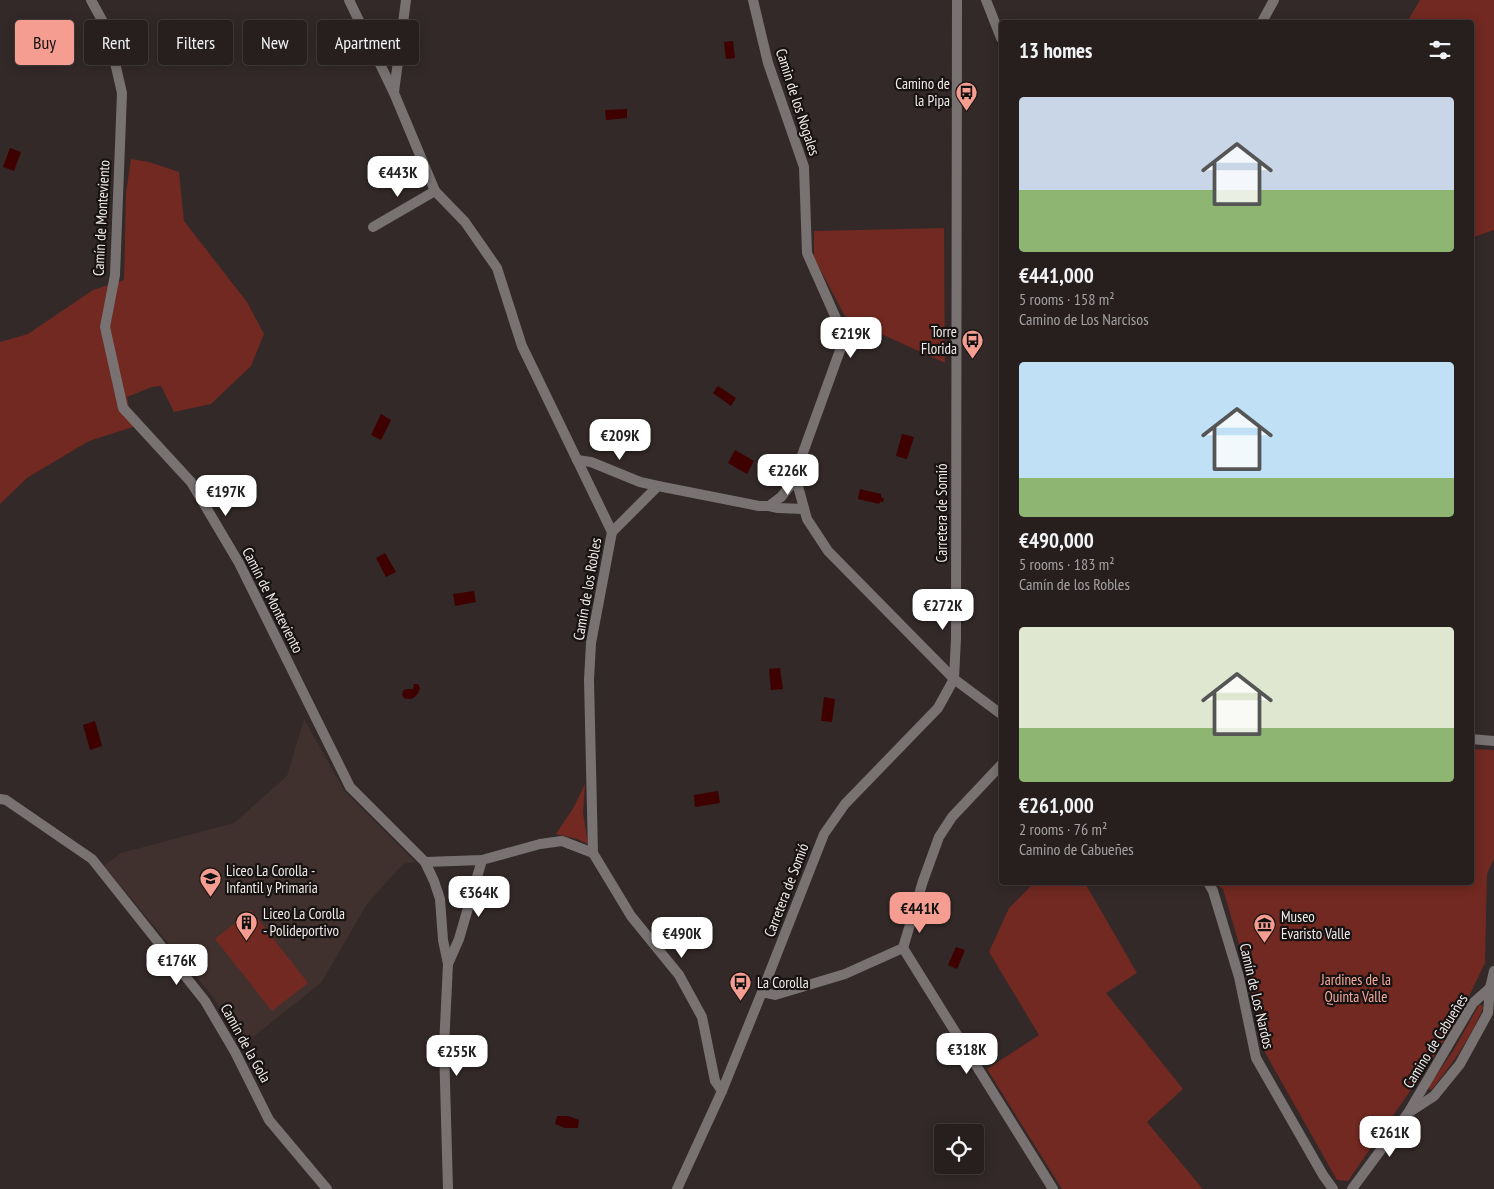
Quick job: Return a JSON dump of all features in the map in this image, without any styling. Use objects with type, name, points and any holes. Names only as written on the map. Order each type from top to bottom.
[{"type":"street","name":"Camín de Monteviento","points":[[91,0],[103,22],[122,93],[114,275],[105,327],[123,408],[191,482],[239,563],[350,787],[425,862]]},
{"type":"street","name":"Camín de los Robles","points":[[349,0],[394,93],[435,190],[465,222],[497,268],[522,346],[612,532],[591,643],[589,680],[593,853],[631,916],[680,975],[702,1017],[715,1081],[722,1091]]},
{"type":"street","points":[[394,93],[406,0]]},
{"type":"street","name":"Camin de los Nogales","points":[[753,0],[768,63],[804,167],[807,253],[839,325],[843,342],[796,472],[796,479],[807,518],[828,551],[954,679],[999,714]]},
{"type":"street","name":"Carretera de Somió","points":[[677,1189],[722,1091],[824,834],[844,804],[938,708],[954,679],[956,638],[957,0]]},
{"type":"street","points":[[986,0],[999,33]]},
{"type":"street","points":[[1263,20],[1274,0]]},
{"type":"street","points":[[373,227],[435,190]]},
{"type":"street","points":[[577,460],[591,462],[640,482],[658,486],[759,506],[804,509]]},
{"type":"street","points":[[769,506],[780,498],[796,479]]},
{"type":"street","points":[[612,532],[658,486]]},
{"type":"street","points":[[1474,739],[1494,741]]},
{"type":"street","points":[[999,767],[952,817],[939,837],[903,948],[1053,1189]]},
{"type":"street","name":"Camín de la Gola","points":[[0,799],[6,800],[92,859],[205,1001],[235,1052],[269,1120],[327,1189]]},
{"type":"street","points":[[448,1189],[444,1047],[448,964],[443,940],[440,899],[425,862],[482,860],[540,844],[562,841],[593,853]]},
{"type":"street","points":[[448,964],[459,939],[482,860]]},
{"type":"street","name":"Camín de Los Nardos","points":[[1210,885],[1240,977],[1256,1058],[1323,1175],[1333,1189]]},
{"type":"street","points":[[762,992],[775,995],[845,974],[903,948]]},
{"type":"street","name":"Camino de Cabueñes","points":[[1408,1113],[1434,1096],[1460,1064],[1488,1013],[1494,971]]},
{"type":"street","name":"Camino de Cabueñes","points":[[1352,1189],[1408,1113],[1473,1003],[1492,989]]},
{"type":"shaded area","points":[[733,41],[735,58],[726,59],[724,42]]},
{"type":"shaded area","points":[[627,109],[627,118],[606,120],[605,110]]},
{"type":"shaded area","points":[[10,148],[21,152],[14,171],[3,167]]},
{"type":"shaded area","points":[[718,386],[736,398],[731,406],[713,393]]},
{"type":"shaded area","points":[[381,414],[391,420],[381,440],[371,435]]},
{"type":"shaded area","points":[[902,434],[914,437],[907,459],[896,456]]},
{"type":"shaded area","points":[[735,450],[754,461],[747,474],[728,463]]},
{"type":"shaded area","points":[[860,489],[881,494],[881,497],[884,499],[883,502],[879,504],[858,499]]},
{"type":"shaded area","points":[[385,553],[396,572],[386,577],[376,558]]},
{"type":"shaded area","points":[[474,591],[476,602],[455,606],[453,594]]},
{"type":"shaded area","points":[[780,668],[783,689],[771,690],[769,669]]},
{"type":"shaded area","points":[[414,684],[418,684],[420,688],[418,693],[410,699],[404,698],[402,695],[403,691],[413,689]]},
{"type":"shaded area","points":[[824,697],[835,699],[832,722],[821,721]]},
{"type":"shaded area","points":[[304,719],[345,792],[415,862],[403,864],[367,904],[321,983],[243,1045],[213,997],[104,866],[121,853],[234,823],[287,776]]},
{"type":"shaded area","points":[[95,721],[102,746],[90,750],[83,725]]},
{"type":"shaded area","points":[[718,791],[720,803],[695,807],[694,795]]},
{"type":"shaded area","points":[[956,947],[965,950],[957,969],[948,965]]},
{"type":"shaded area","points":[[557,1116],[568,1116],[579,1120],[578,1128],[565,1128],[555,1124]]},
{"type":"green space","points":[[1420,0],[1494,0],[1494,230],[1474,237],[1474,20],[1408,20]]},
{"type":"green space","points":[[131,159],[149,162],[179,172],[184,221],[247,302],[264,334],[251,366],[211,404],[174,412],[161,386],[152,387],[127,397],[133,427],[89,441],[27,478],[0,504],[0,342],[28,334],[93,290],[124,280],[126,193]]},
{"type":"green space","points":[[944,228],[945,363],[846,318],[814,258],[814,231]]},
{"type":"green space","name":"Jardines de la Quinta Valle","points":[[1474,749],[1494,750],[1494,859],[1487,874],[1485,963],[1459,1017],[1348,1181],[1337,1180],[1263,1049],[1248,975],[1223,889],[1217,885],[1474,885]]},
{"type":"green space","points":[[585,784],[583,813],[588,844],[556,834],[574,807]]},
{"type":"green space","points":[[1032,885],[1086,885],[1137,973],[1106,993],[1183,1089],[1147,1122],[1201,1189],[1062,1189],[987,1069],[1039,1035],[989,952],[1009,908]]},
{"type":"green space","points":[[251,910],[308,983],[272,1011],[215,939]]},
{"type":"green space","points":[[1479,1005],[1482,1005],[1483,1008],[1467,1040],[1447,1070],[1430,1090],[1428,1087],[1453,1051]]},
{"type":"place","name":"Camino de la Pipa","points":[[966,111]]},
{"type":"place","name":"Torre Florida","points":[[973,359]]},
{"type":"place","name":"Liceo La Corolla - Infantil y Primaria","points":[[210,898]]},
{"type":"place","name":"Liceo La Corolla - Polideportivo","points":[[247,941]]},
{"type":"place","name":"Museo Evaristo Valle","points":[[1265,944]]},
{"type":"place","name":"La Corolla","points":[[741,1001]]}]
